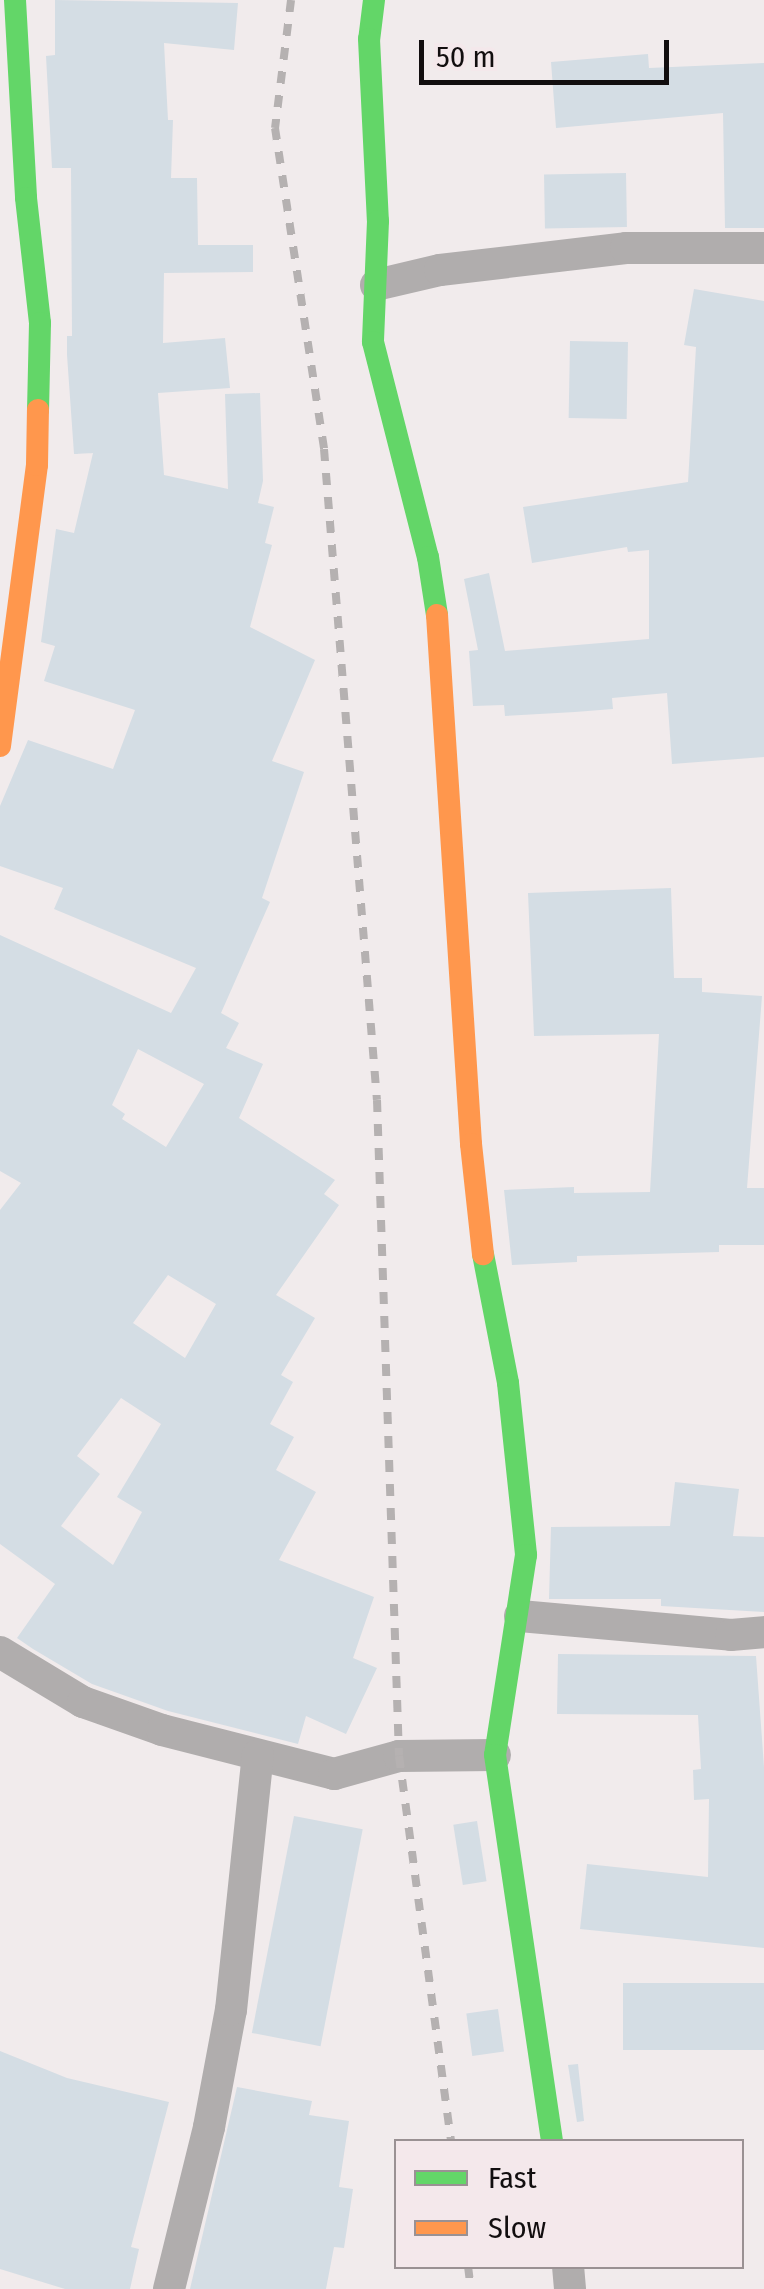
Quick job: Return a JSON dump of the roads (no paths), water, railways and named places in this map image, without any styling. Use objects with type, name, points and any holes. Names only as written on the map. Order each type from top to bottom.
[{"type":"street","points":[[0,746],[37,465],[40,323],[26,198],[15,0]]},
{"type":"street","points":[[374,0],[369,39],[378,221],[374,342],[428,557],[442,639],[471,1144],[487,1287],[508,1384],[526,1555],[520,1616],[494,1755],[552,2139]]},
{"type":"street","points":[[376,285],[440,270],[626,248],[764,248]]},
{"type":"street","points":[[520,1616],[731,1635],[764,1632]]},
{"type":"street","points":[[0,1652],[83,1702],[162,1730],[334,1774],[399,1756],[494,1755]]},
{"type":"street","points":[[168,2289],[209,2127],[231,2010],[258,1754]]},
{"type":"railway","points":[[291,0],[275,128],[324,449],[377,1100],[399,1756],[451,2139]]},
{"type":"railway","points":[[468,2269],[471,2289]]}]
